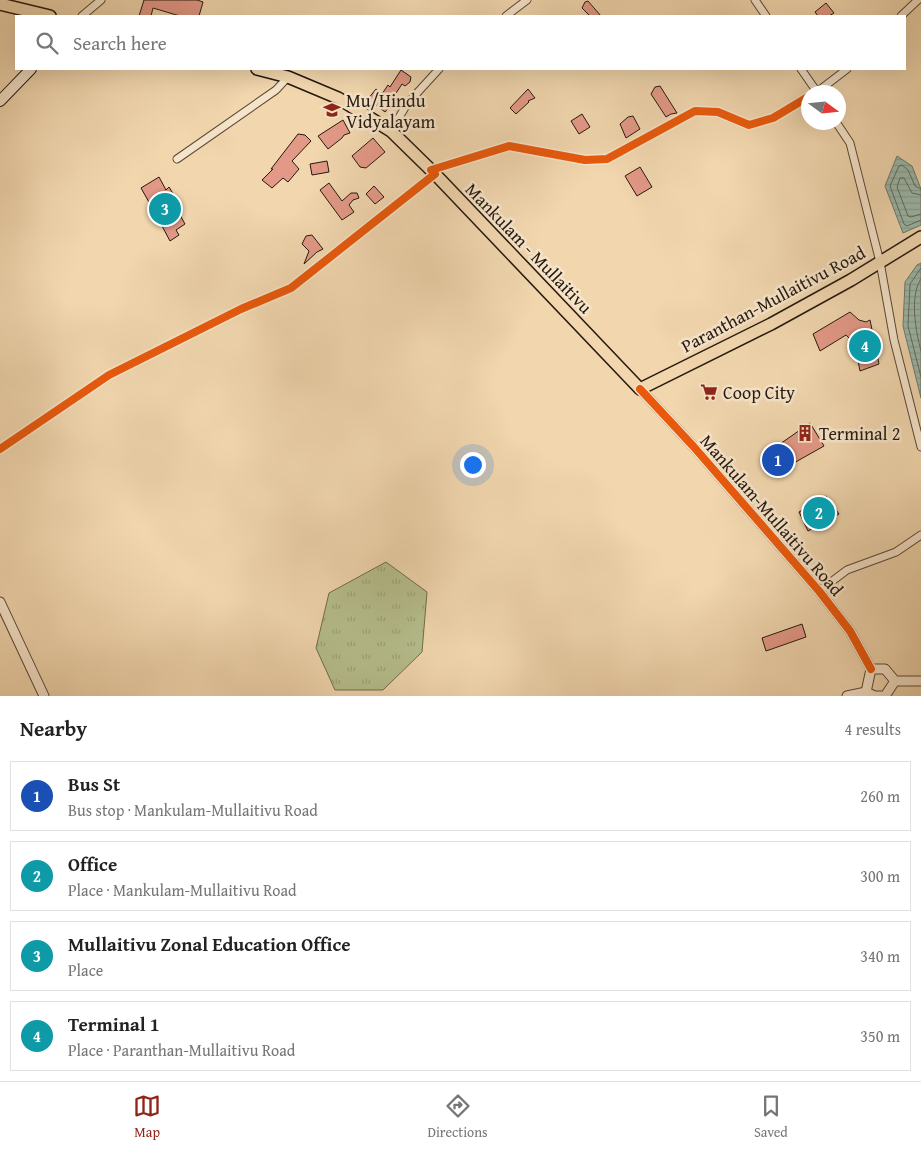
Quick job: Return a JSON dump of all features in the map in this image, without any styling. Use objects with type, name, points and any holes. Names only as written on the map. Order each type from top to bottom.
[{"type":"highway","points":[[0,4],[46,15]]},
{"type":"highway","name":"Mankulam - Mullaitivu","points":[[261,70],[288,76],[338,98],[391,131],[433,172],[640,389]]},
{"type":"highway","name":"Paranthan-Mullaitivu Road","points":[[640,389],[771,324],[921,237]]},
{"type":"main road","points":[[0,101],[30,70]]},
{"type":"street","points":[[83,15],[101,0]]},
{"type":"street","points":[[507,15],[527,0]]},
{"type":"street","points":[[755,0],[765,15]]},
{"type":"street","points":[[902,15],[918,0]]},
{"type":"street","points":[[391,131],[407,104],[437,70]]},
{"type":"street","points":[[802,70],[812,85]]},
{"type":"street","points":[[826,85],[846,70]]},
{"type":"street","points":[[178,159],[276,90],[288,76]]},
{"type":"street","points":[[0,450],[109,375],[241,309],[291,288],[433,172],[509,146],[585,160],[607,159],[695,111],[718,112],[748,125],[773,118],[801,101]]},
{"type":"street","points":[[841,130],[850,143],[880,262],[894,340],[921,447]]},
{"type":"street","name":"Mankulam-Mullaitivu Road","points":[[640,389],[694,446],[819,591],[850,631],[871,669]]},
{"type":"street","points":[[819,591],[847,570],[896,552],[921,535]]},
{"type":"street","points":[[0,602],[44,696]]},
{"type":"street","points":[[866,692],[871,669],[885,669],[895,681]]},
{"type":"street","points":[[895,681],[921,681]]},
{"type":"street","points":[[885,696],[895,681]]},
{"type":"street","points":[[847,696],[866,692],[875,696],[881,696]]},
{"type":"green space","points":[[386,562],[427,592],[422,652],[383,690],[335,690],[316,648],[329,593]]},
{"type":"water","points":[[897,156],[912,166],[921,189],[921,225],[903,233],[885,186]]},
{"type":"water","points":[[921,263],[921,398],[903,326],[905,282],[917,265]]},
{"type":"building","points":[[144,0],[197,0],[203,2],[199,15],[177,15],[153,8],[151,15],[139,15]]},
{"type":"building","points":[[588,1],[600,15],[589,15],[582,8],[585,2]]},
{"type":"building","points":[[826,3],[834,13],[831,15],[817,15],[815,12]]},
{"type":"building","points":[[401,70],[411,77],[410,82],[405,86],[402,84],[391,101],[393,102],[385,112],[368,99],[376,89],[382,94],[388,85],[390,87]]},
{"type":"building","points":[[660,86],[677,113],[666,117],[651,94],[655,87]]},
{"type":"building","points":[[528,89],[535,98],[528,101],[516,114],[510,108]]},
{"type":"building","points":[[582,114],[590,127],[579,134],[571,121]]},
{"type":"building","points":[[633,116],[640,129],[626,138],[620,124],[628,117]]},
{"type":"building","points":[[343,120],[350,133],[344,135],[328,149],[318,136]]},
{"type":"building","points":[[298,134],[305,135],[311,141],[292,161],[299,169],[288,182],[283,178],[272,188],[262,180],[273,169],[271,169]]},
{"type":"building","points":[[373,138],[385,152],[366,168],[360,167],[352,156]]},
{"type":"building","points":[[327,161],[329,172],[312,175],[310,164]]},
{"type":"building","points":[[640,167],[652,187],[637,196],[625,176]]},
{"type":"building","points":[[159,177],[166,190],[169,187],[175,197],[171,199],[185,224],[176,230],[179,235],[170,241],[161,224],[159,225],[156,219],[158,218],[141,188]]},
{"type":"building","points":[[329,183],[342,201],[351,193],[357,193],[359,198],[353,200],[349,205],[354,212],[342,220],[320,190]]},
{"type":"building","points":[[374,186],[384,197],[375,204],[366,194]]},
{"type":"building","points":[[312,235],[323,249],[304,264],[309,251],[302,244],[306,236]]},
{"type":"building","points":[[850,312],[859,320],[866,322],[870,320],[879,364],[860,371],[854,340],[846,335],[820,351],[813,334]]},
{"type":"building","name":"Terminal 2","points":[[810,423],[824,446],[792,464],[780,444]]},
{"type":"building","points":[[826,496],[839,514],[808,531],[799,512]]},
{"type":"building","points":[[802,624],[806,637],[766,651],[762,638]]},
{"type":"cycle path","points":[[431,170],[509,146],[585,160],[607,159],[695,111],[718,112],[749,125],[773,118],[801,101]]},
{"type":"cycle path","points":[[0,449],[109,375],[241,309],[291,288],[435,174]]},
{"type":"cycle path","points":[[640,389],[693,446],[819,591],[850,631],[871,669]]},
{"type":"place","name":"Mu/Hindu Vidyalayam","points":[[332,110]]},
{"type":"place","name":"Mullaitivu Zonal Education Office","points":[[165,209]]},
{"type":"place","name":"Terminal 1","points":[[865,346]]},
{"type":"place","name":"Coop City","points":[[709,392]]},
{"type":"place","name":"Terminal 2","points":[[805,433]]},
{"type":"place","name":"Bus St","points":[[778,460]]},
{"type":"place","name":"Office","points":[[819,513]]}]
